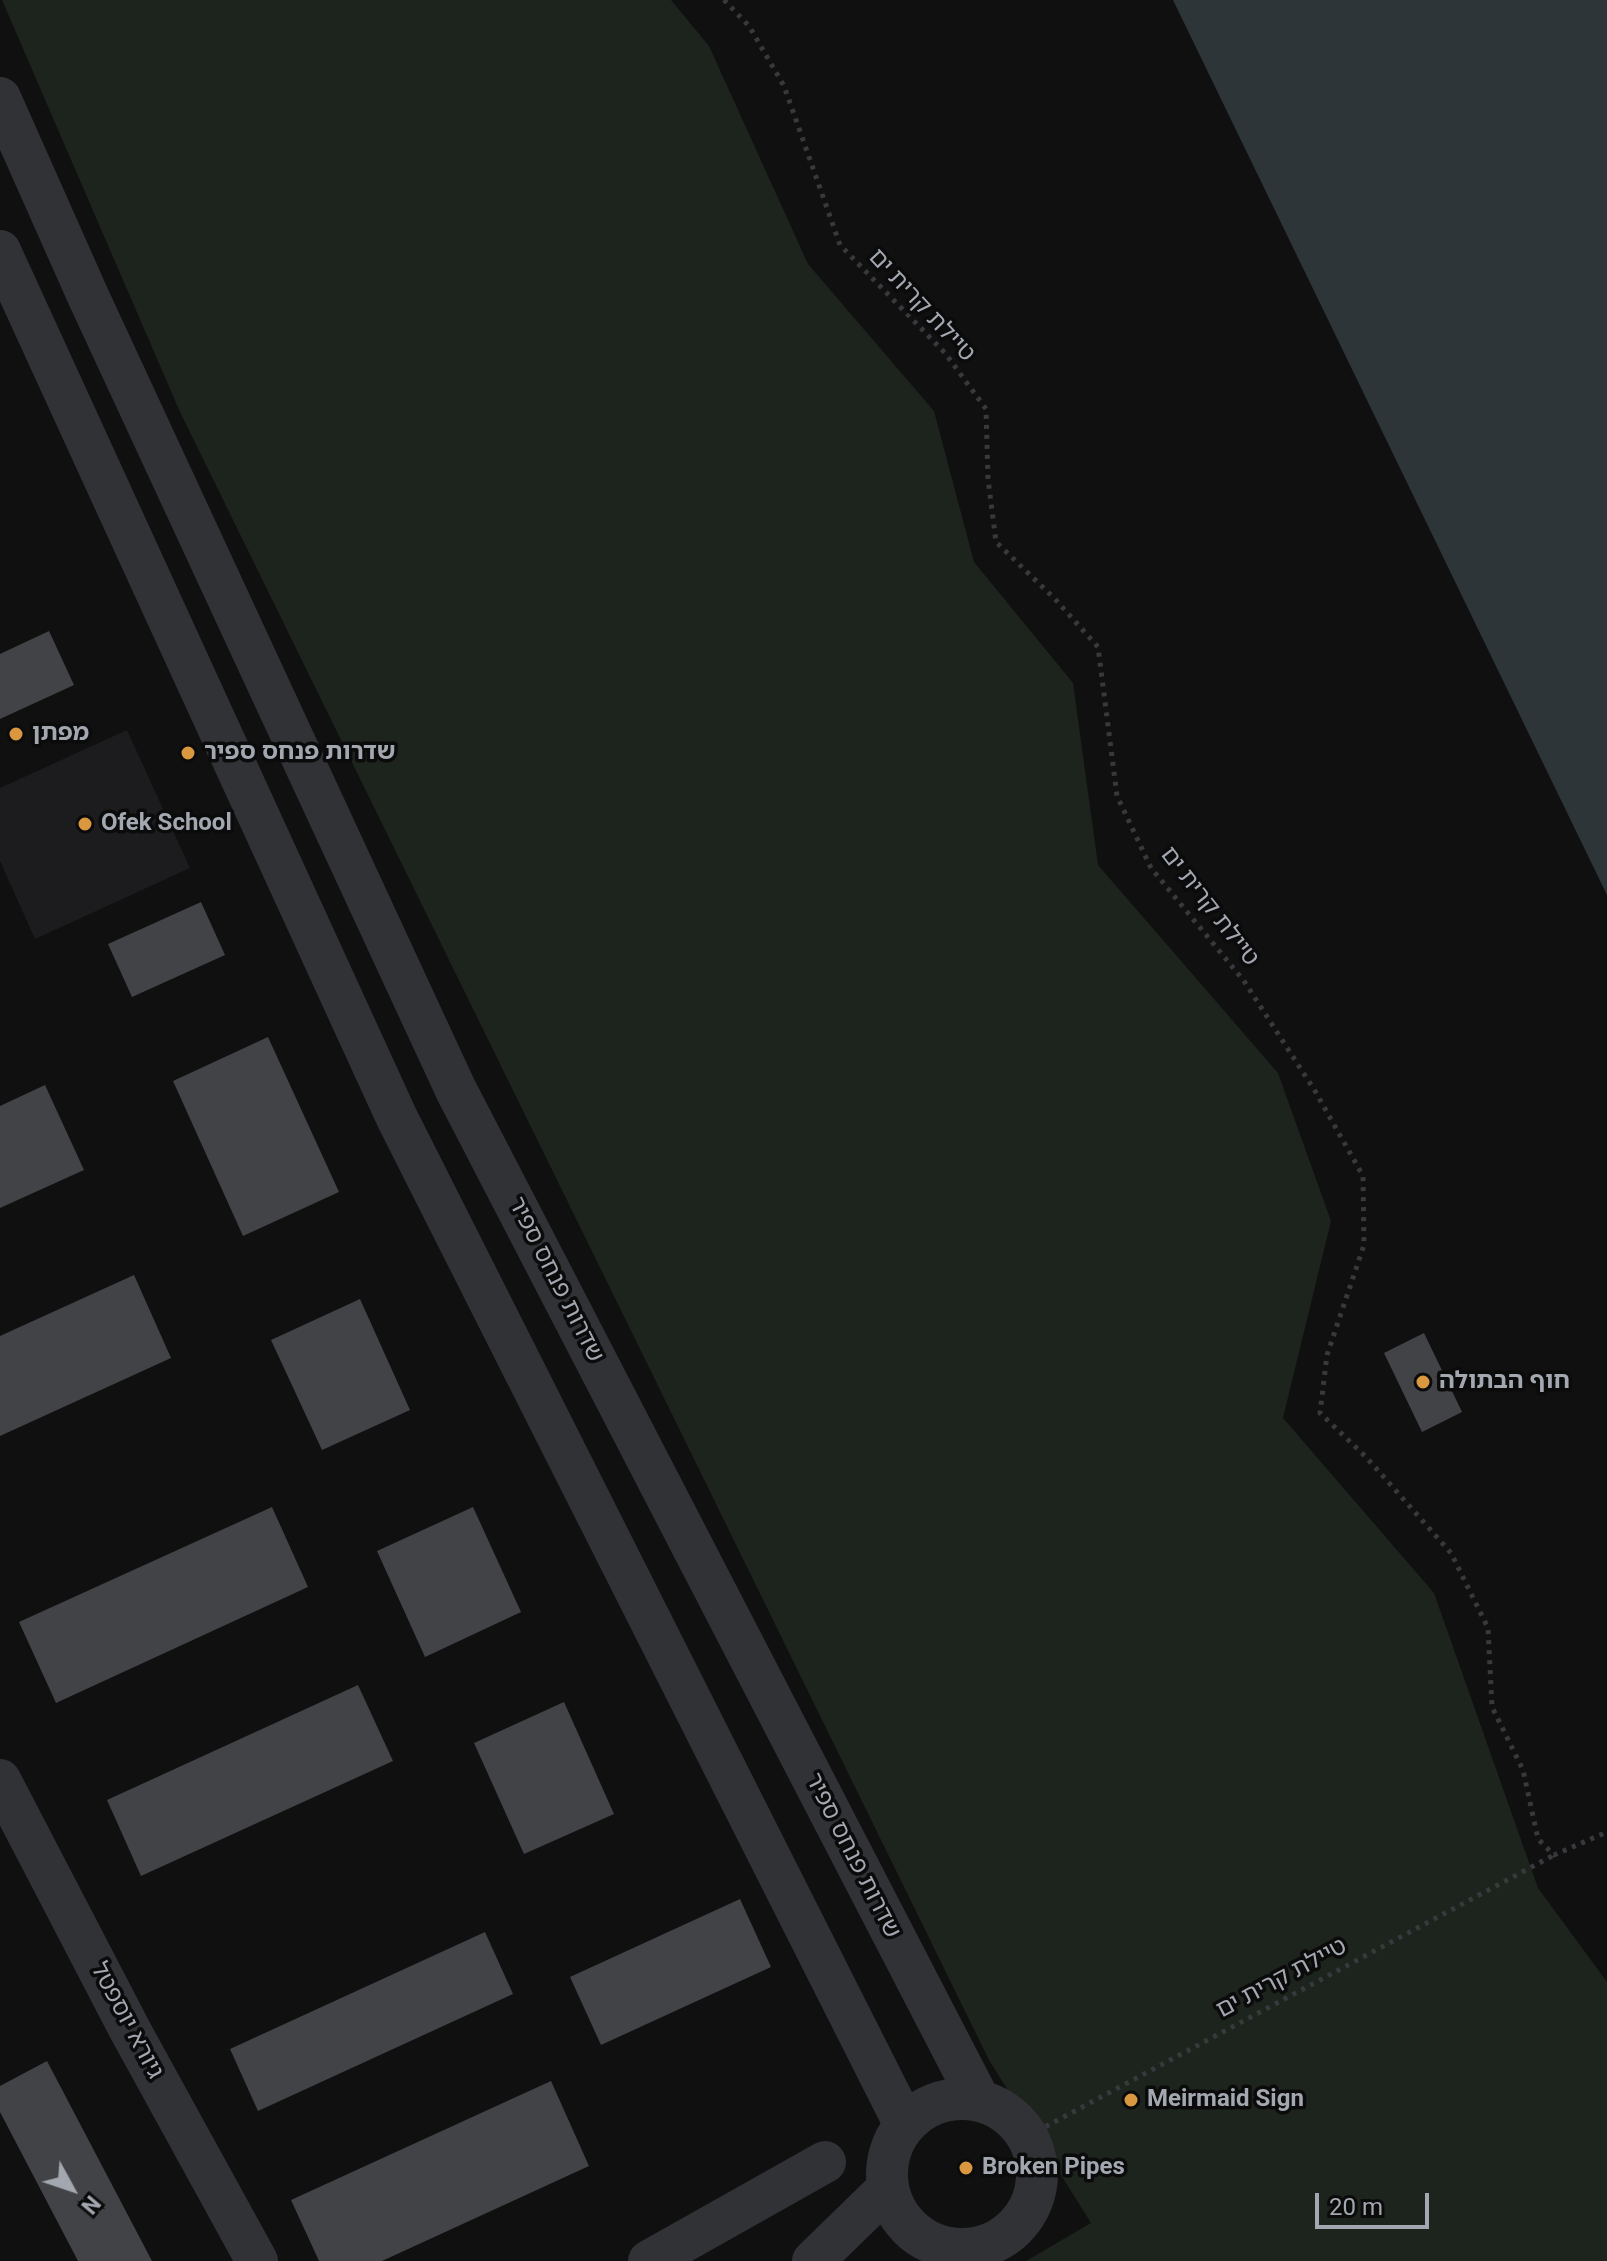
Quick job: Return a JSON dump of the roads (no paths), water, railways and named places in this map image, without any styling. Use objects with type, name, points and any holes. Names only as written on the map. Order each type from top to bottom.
[{"type":"street","name":"שדרות פנחס ספיר","points":[[0,98],[88,296],[456,1090],[1009,2114],[1037,2159],[1038,2183],[1031,2206],[1017,2226],[998,2241],[974,2249],[940,2255],[909,2229],[896,2210],[888,2188]]},
{"type":"street","points":[[0,251],[397,1118],[905,2125]]},
{"type":"street","name":"גיורא יוספטל","points":[[0,1780],[130,2030],[257,2261]]},
{"type":"street","points":[[813,2261],[888,2188],[887,2165],[893,2144],[905,2125],[920,2111],[958,2098],[1009,2114]]},
{"type":"street","points":[[649,2261],[825,2162]]},
{"type":"place","name":"מפתן","points":[[16,734]]},
{"type":"place","name":"שדרות פנחס ספיר","points":[[188,753]]},
{"type":"place","name":"Ofek School","points":[[85,824]]},
{"type":"place","name":"חוף הבתולה","points":[[1423,1382]]},
{"type":"place","name":"Meirmaid Sign","points":[[1131,2100]]},
{"type":"place","name":"Broken Pipes","points":[[966,2168]]}]
